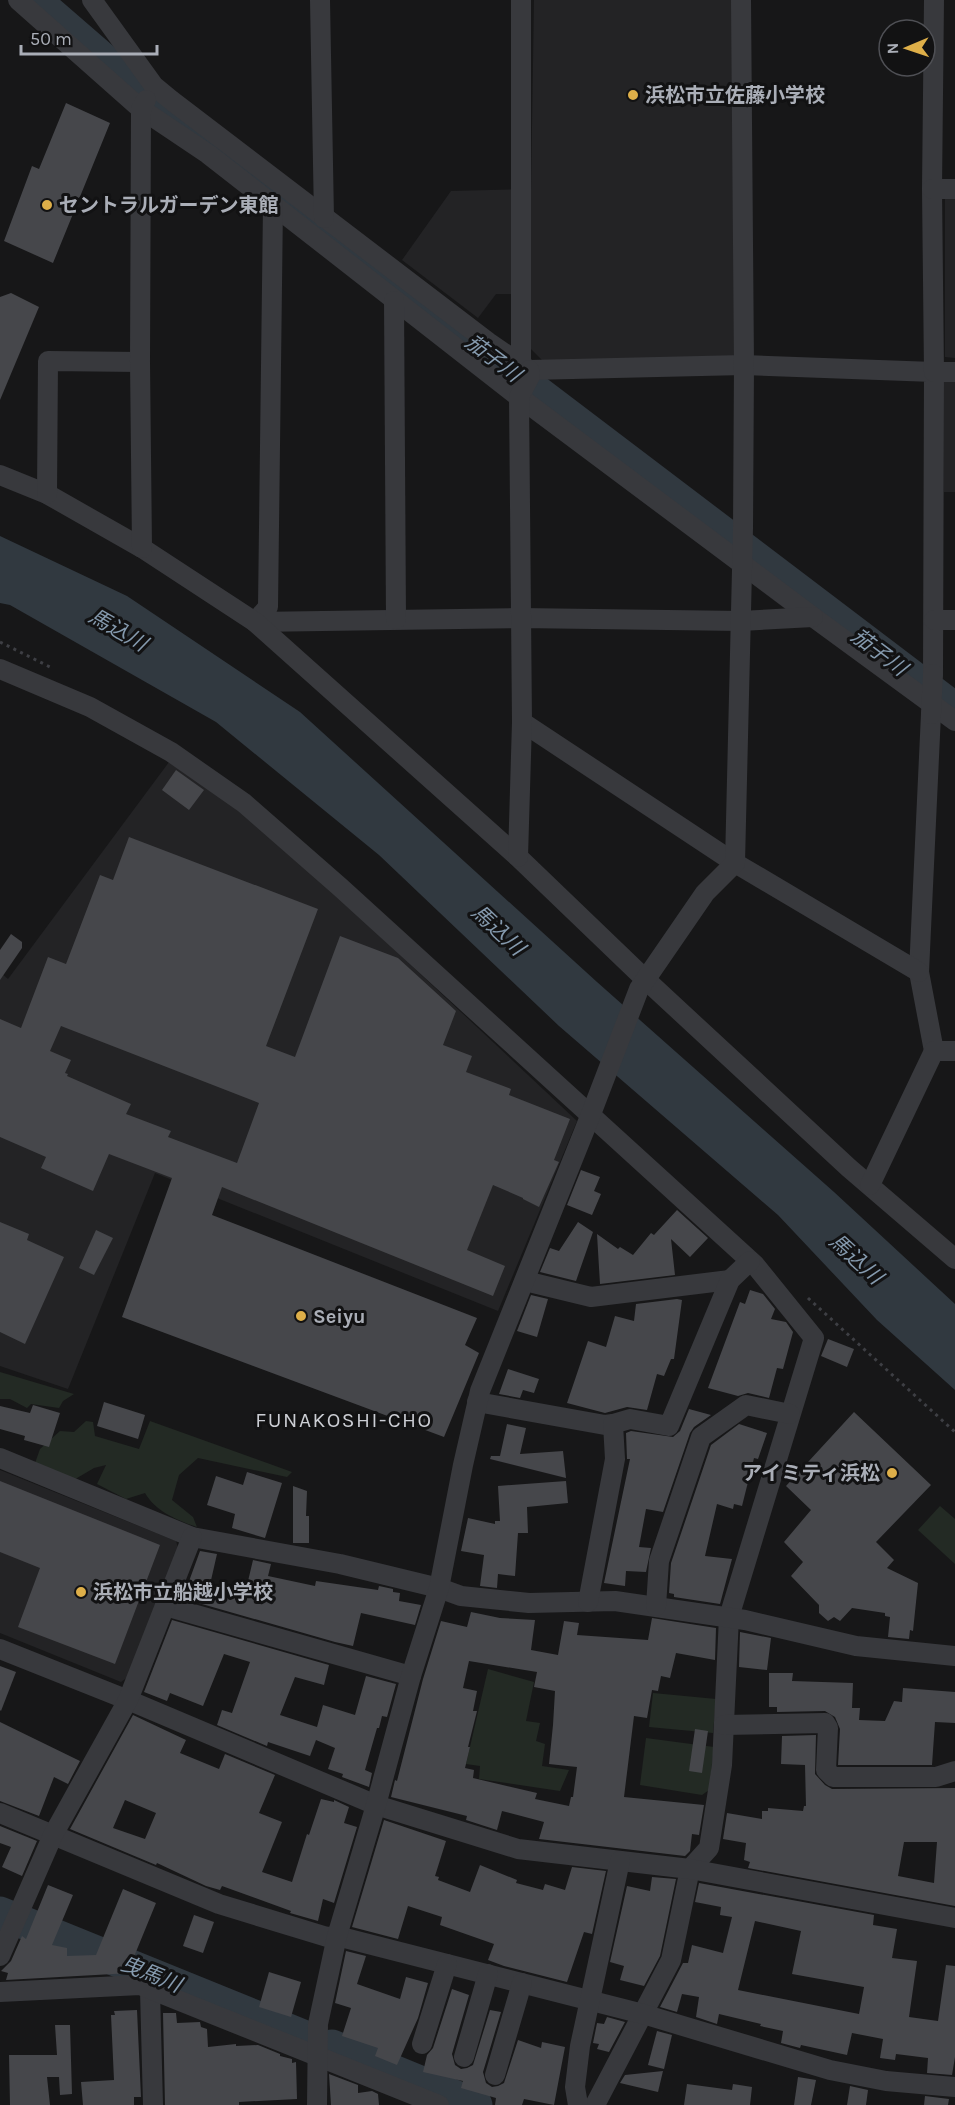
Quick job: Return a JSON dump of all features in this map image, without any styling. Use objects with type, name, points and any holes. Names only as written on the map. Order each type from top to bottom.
[{"type":"street","points":[[18,0],[141,109],[208,154],[519,397],[955,721]]},
{"type":"street","points":[[92,0],[154,86],[324,218],[527,370],[744,365],[955,372]]},
{"type":"street","points":[[320,0],[324,218]]},
{"type":"street","points":[[518,857],[522,722],[519,397],[527,370],[521,0]]},
{"type":"street","points":[[317,2105],[318,2024],[337,1936],[411,1676],[439,1588],[480,1390],[642,984],[705,893],[735,863],[743,528],[741,0]]},
{"type":"street","points":[[870,1185],[934,1051],[919,972],[934,620],[932,189],[934,0]]},
{"type":"street","points":[[142,548],[141,109],[154,86]]},
{"type":"street","points":[[932,189],[955,189]]},
{"type":"street","points":[[255,622],[268,607],[273,205]]},
{"type":"street","points":[[394,301],[396,620]]},
{"type":"street","points":[[47,494],[48,362],[140,363]]},
{"type":"street","points":[[0,475],[47,494],[142,548],[255,622],[518,857],[642,984],[955,1259]]},
{"type":"street","points":[[255,622],[520,618],[741,621],[813,617]]},
{"type":"street","points":[[934,620],[955,621]]},
{"type":"street","points":[[0,669],[90,707],[171,752],[244,803],[593,1109],[750,1261],[814,1338],[729,1617],[722,1765],[709,1848],[690,1869],[671,1960],[595,2105]]},
{"type":"street","points":[[522,722],[735,863],[919,972]]},
{"type":"street","points":[[934,1051],[955,1051]]},
{"type":"street","points":[[669,1426],[730,1280],[750,1261]]},
{"type":"street","points":[[525,1281],[591,1298],[730,1280]]},
{"type":"street","points":[[477,1402],[605,1425],[630,1419],[669,1426],[701,1437]]},
{"type":"street","points":[[656,1606],[659,1561],[701,1437],[746,1405],[790,1414]]},
{"type":"street","points":[[588,1602],[615,1459],[613,1424]]},
{"type":"street","points":[[0,1458],[192,1537],[340,1564],[439,1588],[461,1596],[529,1603],[615,1601],[729,1617],[856,1646],[955,1656]]},
{"type":"street","points":[[0,1956],[53,1835],[128,1700],[192,1537]]},
{"type":"street","points":[[165,1606],[411,1676]]},
{"type":"street","points":[[0,1649],[128,1700],[376,1805],[518,1849],[690,1869],[955,1918]]},
{"type":"street","points":[[724,1725],[825,1723],[828,1728],[826,1770],[833,1777],[936,1777],[955,1772]]},
{"type":"street","points":[[0,1813],[219,1904],[327,1937],[337,1936],[643,2014],[830,2070],[886,2081],[955,2087]]},
{"type":"street","points":[[578,2105],[575,2087],[580,2046],[620,1861]]},
{"type":"street","points":[[422,2044],[447,1964]]},
{"type":"street","points":[[464,2057],[488,1974]]},
{"type":"street","points":[[495,2075],[522,1983]]},
{"type":"street","points":[[0,1992],[140,1985],[439,2105]]},
{"type":"street","points":[[150,1990],[153,2105]]},
{"type":"shaded area","name":"浜松市立佐藤小学校","points":[[534,0],[733,0],[737,361],[542,360],[528,346],[529,294],[496,294],[478,318],[402,260],[451,191],[531,189]]},
{"type":"shaded area","points":[[945,199],[955,199],[955,358],[945,357]]},
{"type":"shaded area","points":[[944,380],[955,381],[955,492],[944,492]]},
{"type":"shaded area","points":[[172,758],[249,813],[577,1121],[498,1311],[155,1173],[68,1389],[0,1366],[0,972],[8,979]]},
{"type":"shaded area","points":[[0,1372],[74,1394],[63,1401],[59,1408],[31,1404],[27,1408],[10,1399],[0,1399]]},
{"type":"shaded area","points":[[86,1421],[93,1422],[95,1436],[139,1449],[150,1421],[292,1472],[287,1477],[198,1458],[179,1475],[172,1500],[193,1517],[197,1527],[161,1510],[145,1493],[126,1499],[97,1484],[106,1465],[94,1468],[72,1481],[34,1466],[40,1449],[60,1431],[74,1432]]},
{"type":"shaded area","name":"浜松市立船越小学校","points":[[0,1470],[176,1541],[179,1551],[129,1676],[121,1682],[0,1633]]},
{"type":"shaded area","points":[[940,1506],[955,1519],[955,1564],[918,1530]]},
{"type":"shaded area","points":[[488,1669],[534,1682],[526,1721],[540,1723],[536,1741],[545,1744],[542,1766],[569,1770],[560,1791],[479,1779],[480,1766],[466,1764]]},
{"type":"shaded area","points":[[653,1693],[716,1699],[713,1733],[649,1727]]},
{"type":"shaded area","points":[[646,1738],[714,1747],[709,1790],[702,1795],[640,1785]]},
{"type":"water","name":"馬込川","points":[[0,536],[127,596],[300,712],[597,982],[834,1192],[955,1304],[955,1390],[877,1320],[778,1215],[559,1026],[379,855],[216,722],[10,605],[0,603]]},
{"type":"building","name":"セントラルガーデン東館","points":[[66,103],[110,123],[53,263],[4,241],[32,166],[39,169]]},
{"type":"building","points":[[11,293],[39,307],[0,400],[0,297]]},
{"type":"building","points":[[176,770],[204,790],[189,810],[162,790]]},
{"type":"building","points":[[129,837],[318,909],[266,1046],[295,1057],[340,936],[398,958],[456,1011],[443,1045],[472,1056],[466,1072],[511,1089],[509,1095],[570,1119],[554,1160],[559,1162],[539,1207],[493,1185],[467,1250],[505,1266],[493,1296],[222,1187],[212,1215],[477,1318],[465,1345],[479,1353],[444,1437],[122,1317],[172,1178],[109,1154],[93,1191],[41,1168],[46,1157],[0,1137],[0,1019],[21,1028],[48,957],[66,964],[100,875],[113,880]],"holes":[[[61,1026],[259,1103],[237,1163],[168,1137],[171,1131],[126,1114],[131,1104],[67,1076],[68,1074],[65,1073],[71,1060],[50,1051]]]},
{"type":"building","points":[[11,934],[22,942],[22,948],[0,980],[0,950]]},
{"type":"building","points":[[581,1170],[600,1177],[594,1191],[601,1194],[592,1215],[567,1205]]},
{"type":"building","points":[[677,1210],[708,1238],[690,1257],[671,1239],[675,1275],[600,1284],[597,1234],[618,1249],[620,1247],[633,1255],[651,1233],[654,1235]]},
{"type":"building","points":[[0,1222],[29,1234],[27,1240],[64,1257],[25,1344],[0,1332]]},
{"type":"building","points":[[578,1222],[593,1232],[576,1281],[540,1272],[550,1248],[559,1251]]},
{"type":"building","points":[[96,1230],[113,1238],[94,1275],[79,1268]]},
{"type":"building","points":[[750,1290],[763,1294],[775,1309],[771,1319],[786,1322],[793,1332],[783,1369],[777,1368],[769,1398],[748,1393],[738,1396],[708,1388],[740,1302],[745,1304]]},
{"type":"building","points":[[531,1295],[548,1299],[537,1337],[517,1331]]},
{"type":"building","points":[[682,1300],[674,1359],[671,1359],[664,1376],[657,1374],[647,1410],[627,1407],[605,1413],[567,1403],[588,1341],[606,1347],[615,1316],[634,1321],[636,1304]]},
{"type":"building","points":[[828,1339],[854,1349],[847,1367],[821,1356]]},
{"type":"building","points":[[508,1369],[539,1379],[534,1393],[523,1390],[520,1398],[499,1394]]},
{"type":"building","points":[[104,1402],[145,1415],[138,1439],[97,1426]]},
{"type":"building","points":[[33,1405],[60,1413],[49,1447],[24,1440],[25,1436],[0,1429],[0,1406],[30,1413]]},
{"type":"building","points":[[689,1409],[711,1415],[694,1427],[690,1433],[663,1512],[646,1509],[639,1547],[651,1548],[646,1572],[626,1571],[625,1586],[604,1583],[630,1459],[627,1459],[626,1433],[631,1431],[673,1437],[680,1431]]},
{"type":"building","points":[[854,1412],[931,1485],[876,1542],[894,1560],[887,1568],[918,1583],[913,1631],[910,1630],[909,1639],[888,1637],[890,1617],[885,1616],[885,1613],[852,1608],[840,1621],[834,1617],[828,1621],[819,1613],[819,1605],[791,1576],[803,1562],[784,1542],[811,1510],[786,1486]]},
{"type":"building","points":[[507,1424],[526,1428],[520,1454],[563,1451],[566,1478],[490,1459],[491,1456],[500,1456]]},
{"type":"building","points":[[739,1424],[767,1433],[758,1459],[754,1458],[742,1506],[734,1504],[733,1509],[717,1504],[705,1556],[732,1559],[720,1604],[674,1597],[674,1594],[669,1593],[671,1563],[711,1445]]},
{"type":"building","points":[[247,1472],[282,1483],[265,1538],[232,1528],[235,1514],[207,1505],[216,1476],[243,1485]]},
{"type":"building","name":"浜松市立船越小学校","points":[[0,1481],[160,1545],[115,1664],[18,1627],[40,1568],[0,1552]]},
{"type":"building","points":[[566,1481],[568,1503],[527,1507],[528,1533],[518,1533],[515,1576],[498,1574],[497,1588],[480,1586],[484,1555],[461,1551],[468,1518],[495,1524],[495,1521],[500,1521],[498,1486]]},
{"type":"building","points":[[293,1486],[307,1491],[306,1516],[309,1516],[309,1543],[293,1543]]},
{"type":"building","points":[[200,1551],[217,1554],[209,1589],[244,1598],[253,1560],[271,1564],[268,1576],[315,1586],[316,1581],[378,1590],[379,1586],[400,1593],[399,1601],[421,1605],[415,1625],[361,1613],[353,1646],[335,1642],[181,1598]]},
{"type":"building","points":[[471,1612],[500,1618],[535,1620],[531,1650],[558,1655],[564,1621],[579,1623],[577,1635],[648,1640],[652,1618],[716,1628],[715,1660],[676,1653],[670,1678],[661,1676],[658,1691],[652,1690],[647,1718],[634,1716],[624,1797],[704,1805],[699,1835],[692,1834],[690,1851],[685,1856],[539,1839],[544,1822],[502,1811],[497,1830],[466,1820],[467,1816],[391,1797],[441,1621],[467,1627]],"holes":[[[469,1661],[537,1672],[534,1687],[555,1691],[549,1764],[577,1767],[573,1797],[571,1797],[569,1806],[535,1799],[537,1793],[473,1778],[474,1770],[465,1768],[477,1711],[473,1711],[477,1691],[463,1688]]]},
{"type":"building","points":[[172,1620],[329,1665],[324,1685],[295,1677],[280,1715],[317,1727],[323,1705],[355,1715],[366,1676],[396,1684],[387,1717],[382,1716],[379,1728],[377,1728],[365,1770],[372,1773],[369,1787],[328,1769],[335,1748],[316,1740],[310,1756],[268,1742],[267,1746],[217,1725],[222,1710],[232,1713],[250,1662],[224,1654],[203,1706],[170,1693],[167,1701],[144,1692]]},
{"type":"building","points":[[740,1632],[771,1638],[767,1670],[739,1667]]},
{"type":"building","points":[[0,1666],[16,1672],[1,1711],[0,1710]]},
{"type":"building","points":[[769,1673],[793,1673],[792,1681],[853,1683],[852,1708],[860,1708],[859,1720],[885,1721],[894,1701],[902,1702],[903,1688],[955,1692],[955,1723],[935,1722],[932,1765],[838,1765],[840,1729],[835,1717],[825,1711],[777,1712],[777,1707],[769,1707]]},
{"type":"building","points":[[133,1715],[186,1740],[180,1753],[219,1769],[225,1754],[275,1775],[259,1813],[282,1822],[262,1872],[292,1882],[321,1799],[334,1802],[334,1800],[349,1807],[344,1823],[357,1827],[334,1903],[323,1899],[318,1921],[290,1913],[291,1911],[222,1886],[220,1890],[206,1886],[157,1863],[156,1865],[70,1829]],"holes":[[[125,1800],[156,1813],[145,1839],[113,1828]]]},
{"type":"building","points":[[0,1722],[80,1761],[68,1784],[54,1777],[39,1816],[0,1801]]},
{"type":"building","points":[[695,1729],[708,1731],[702,1773],[689,1771]]},
{"type":"building","points":[[816,1735],[815,1774],[832,1789],[955,1788],[955,1906],[748,1868],[750,1862],[744,1860],[746,1843],[723,1839],[727,1813],[762,1819],[762,1811],[768,1811],[768,1808],[803,1811],[806,1806],[805,1765],[781,1764],[782,1736]],"holes":[[[904,1842],[937,1842],[934,1883],[898,1876]]]},
{"type":"building","points":[[384,1820],[446,1841],[435,1876],[439,1877],[438,1880],[470,1892],[480,1865],[517,1880],[516,1883],[543,1890],[545,1884],[565,1890],[572,1867],[606,1871],[592,1934],[584,1932],[567,1982],[488,1960],[494,1944],[440,1925],[442,1917],[408,1906],[398,1939],[352,1927]]},
{"type":"building","points":[[0,1826],[37,1841],[22,1876],[2,1867],[11,1847],[0,1843]]},
{"type":"building","points":[[652,1877],[676,1879],[660,1956],[644,1986],[620,1980],[624,1966],[610,1962],[627,1886],[650,1891]]},
{"type":"building","points":[[699,1883],[874,1915],[873,1925],[897,1929],[892,1958],[917,1961],[909,2017],[938,2021],[946,1965],[955,1966],[955,2057],[952,2075],[927,2073],[928,2058],[896,2054],[895,2060],[880,2058],[883,2039],[852,2033],[847,2055],[781,2043],[783,2031],[760,2026],[761,2024],[719,2014],[717,2024],[696,2017],[699,1997],[682,1994],[677,2012],[660,2007],[683,1963],[688,1963],[692,1945],[723,1953],[732,1917],[720,1915],[721,1907],[695,1902]],"holes":[[[755,1921],[801,1931],[792,1974],[864,1987],[859,2014],[738,1990]]]},
{"type":"building","points":[[48,1885],[73,1895],[52,1945],[67,1948],[67,1956],[96,1955],[123,1889],[156,1903],[131,1964],[131,1973],[6,1980],[8,1973],[1,1971],[11,1961],[22,1936],[26,1939]]},
{"type":"building","points":[[194,1915],[214,1922],[203,1953],[183,1946]]},
{"type":"building","points":[[346,1951],[366,1956],[357,1984],[400,1999],[406,1977],[428,1983],[418,2018],[397,2065],[375,2056],[378,2048],[342,2036],[351,2008],[335,2003]]},
{"type":"building","points":[[269,1972],[301,1982],[291,2017],[259,2007]]},
{"type":"building","points":[[452,1989],[469,1995],[452,2054],[455,2065],[461,2069],[473,2065],[490,2010],[501,2012],[483,2072],[486,2083],[492,2087],[504,2083],[518,2040],[541,2048],[542,2042],[565,2047],[554,2105],[524,2099],[522,2105],[495,2105],[496,2098],[461,2088],[463,2081],[423,2072],[427,2055],[433,2048]]},
{"type":"building","points":[[137,2010],[141,2097],[134,2097],[134,2105],[83,2105],[81,2082],[114,2080],[111,2015],[115,2015],[114,2011]]},
{"type":"building","points":[[163,2013],[176,2013],[177,2023],[200,2022],[201,2027],[207,2029],[208,2047],[236,2044],[236,2046],[258,2045],[292,2059],[292,2063],[296,2062],[297,2099],[239,2102],[239,2105],[165,2105]]},
{"type":"building","points":[[607,2017],[625,2022],[609,2052],[597,2049],[599,2044],[593,2043],[597,2023],[604,2024]]},
{"type":"building","points":[[55,2025],[70,2025],[72,2094],[60,2095],[59,2077],[47,2077],[50,2105],[10,2105],[9,2055],[57,2055]]},
{"type":"building","points":[[657,2031],[672,2035],[664,2069],[648,2065]]},
{"type":"building","points":[[663,2071],[658,2092],[620,2083],[625,2075]]},
{"type":"building","points":[[329,2074],[358,2085],[358,2093],[372,2091],[378,2094],[379,2105],[331,2105]]},
{"type":"building","points":[[798,2077],[816,2080],[811,2105],[794,2105]]},
{"type":"building","points":[[687,2084],[732,2090],[733,2084],[752,2087],[750,2105],[684,2105]]},
{"type":"building","points":[[850,2086],[868,2090],[866,2105],[847,2105]]},
{"type":"building","points":[[925,2096],[949,2099],[948,2105],[924,2105]]},
{"type":"waterway","name":"茄子川","points":[[35,0],[133,85],[955,709]]},
{"type":"waterway","name":"曳馬川","points":[[0,1913],[303,2036]]},
{"type":"waterway","name":"曳馬川","points":[[332,2046],[476,2105]]},
{"type":"place","name":"浜松市立佐藤小学校","points":[[633,95]]},
{"type":"place","name":"セントラルガーデン東館","points":[[47,205]]},
{"type":"place","name":"Seiyu","points":[[301,1316]]},
{"type":"place","name":"アイミティ浜松","points":[[892,1473]]},
{"type":"place","name":"浜松市立船越小学校","points":[[81,1592]]},
{"type":"district","name":"FUNAKOSHI-CHO","points":[[344,1420]]}]
